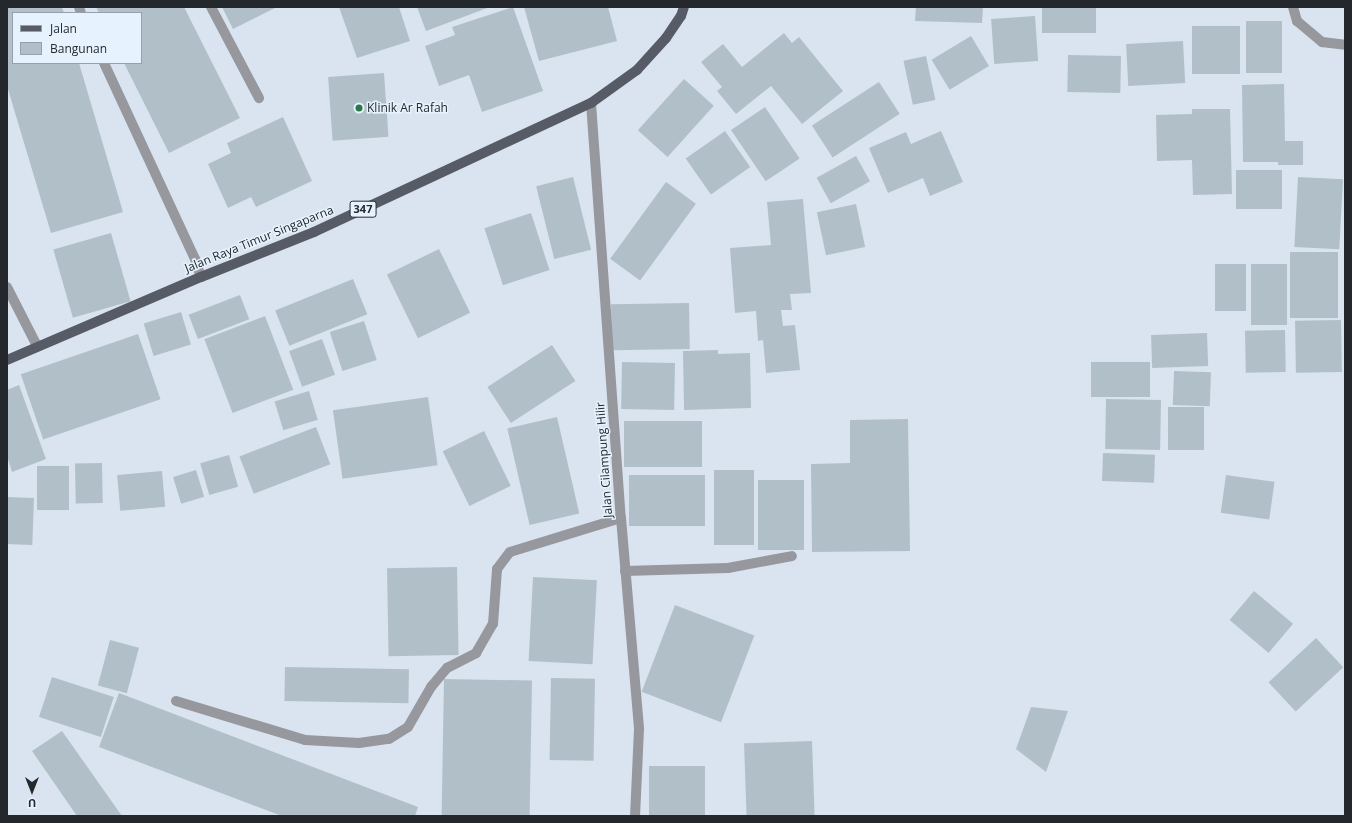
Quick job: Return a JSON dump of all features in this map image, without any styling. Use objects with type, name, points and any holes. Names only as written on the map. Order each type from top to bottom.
[{"type":"main road","name":"Jalan Raya Timur Singaparna","points":[[7,360],[201,277],[314,232],[591,103],[637,70],[666,38],[681,16],[684,7]]},
{"type":"street","points":[[211,7],[259,98]]},
{"type":"street","points":[[1294,7],[1297,21],[1322,42],[1345,44]]},
{"type":"street","points":[[104,64],[195,259],[201,277]]},
{"type":"street","name":"Jalan Cilampung Hilir","points":[[591,103],[625,571],[639,729],[635,816]]},
{"type":"street","points":[[7,287],[37,346]]},
{"type":"street","points":[[176,701],[305,740],[359,743],[389,739],[408,728],[431,687],[448,668],[476,653],[493,624],[497,569],[510,552],[621,518]]},
{"type":"street","points":[[625,571],[728,568],[792,556]]},
{"type":"building","points":[[7,7],[62,7],[64,12],[12,12],[12,64],[79,64],[123,212],[51,233],[7,86]]},
{"type":"building","points":[[96,7],[184,7],[240,118],[169,153],[124,64],[142,64],[142,12],[98,12]]},
{"type":"building","points":[[222,7],[277,7],[233,29]]},
{"type":"building","points":[[339,7],[399,7],[410,41],[357,58]]},
{"type":"building","points":[[417,7],[490,7],[426,31]]},
{"type":"building","points":[[513,7],[543,91],[482,112],[469,75],[439,86],[425,46],[455,35],[452,27]]},
{"type":"building","points":[[524,7],[608,7],[617,41],[539,61]]},
{"type":"building","points":[[916,7],[983,7],[982,23],[915,21]]},
{"type":"building","points":[[1042,7],[1096,7],[1096,33],[1042,33]]},
{"type":"building","points":[[1035,16],[1038,61],[994,64],[991,19]]},
{"type":"building","points":[[1246,21],[1282,21],[1282,73],[1246,73]]},
{"type":"building","points":[[1192,26],[1240,26],[1240,74],[1192,74]]},
{"type":"building","points":[[784,33],[792,43],[799,37],[843,91],[802,124],[771,86],[736,114],[717,91],[722,87],[701,62],[723,44],[742,67]]},
{"type":"building","points":[[971,36],[989,66],[950,90],[932,60]]},
{"type":"building","points":[[1183,41],[1185,83],[1128,86],[1126,44]]},
{"type":"building","points":[[1068,55],[1121,56],[1120,93],[1067,92]]},
{"type":"building","points":[[926,56],[935,100],[913,105],[904,61]]},
{"type":"building","name":"Klinik Ar Rafah","points":[[384,73],[388,137],[333,141],[328,77]]},
{"type":"building","points":[[684,79],[714,106],[668,157],[638,130]]},
{"type":"building","points":[[879,82],[900,114],[833,157],[812,126]]},
{"type":"building","points":[[1284,84],[1285,141],[1303,141],[1303,165],[1278,165],[1278,162],[1243,162],[1242,85]]},
{"type":"building","points":[[765,107],[800,158],[766,181],[731,130]]},
{"type":"building","points":[[1192,109],[1230,109],[1232,194],[1193,195],[1192,160],[1157,161],[1156,115],[1192,114]]},
{"type":"building","points":[[283,117],[312,181],[256,207],[251,197],[228,208],[208,164],[231,153],[227,143]]},
{"type":"building","points":[[725,131],[750,167],[711,195],[686,159]]},
{"type":"building","points":[[941,131],[963,182],[930,196],[923,178],[888,193],[869,148],[906,132],[911,144]]},
{"type":"building","points":[[856,156],[870,181],[831,203],[817,178]]},
{"type":"building","points":[[1236,170],[1282,170],[1282,209],[1236,209]]},
{"type":"building","points":[[573,177],[591,250],[554,259],[536,186]]},
{"type":"building","points":[[1298,177],[1343,179],[1339,249],[1294,247]]},
{"type":"building","points":[[666,182],[696,204],[640,281],[610,259]]},
{"type":"building","points":[[803,199],[811,293],[790,294],[792,310],[781,310],[783,326],[795,325],[800,370],[766,373],[763,340],[758,341],[756,311],[735,313],[730,248],[771,245],[767,202]]},
{"type":"building","points":[[856,204],[865,247],[826,255],[817,212]]},
{"type":"building","points":[[531,213],[550,270],[503,285],[484,228]]},
{"type":"building","points":[[111,233],[131,301],[73,318],[53,250]]},
{"type":"building","points":[[439,249],[470,313],[418,338],[387,274]]},
{"type":"building","points":[[1290,252],[1338,252],[1338,318],[1290,318]]},
{"type":"building","points":[[1215,264],[1246,264],[1246,311],[1215,311]]},
{"type":"building","points":[[1251,264],[1287,264],[1287,325],[1251,325]]},
{"type":"building","points":[[353,279],[367,314],[289,346],[275,310]]},
{"type":"building","points":[[240,295],[249,319],[198,339],[189,315]]},
{"type":"building","points":[[689,303],[690,349],[612,350],[611,304]]},
{"type":"building","points":[[181,312],[191,345],[154,356],[144,323]]},
{"type":"building","points":[[265,316],[293,390],[233,413],[204,339]]},
{"type":"building","points":[[1341,320],[1342,372],[1296,373],[1295,321]]},
{"type":"building","points":[[364,321],[377,360],[342,371],[330,332]]},
{"type":"building","points":[[1285,330],[1286,372],[1246,373],[1245,331]]},
{"type":"building","points":[[1207,333],[1208,366],[1152,368],[1151,335]]},
{"type":"building","points":[[138,334],[160,399],[43,440],[21,374]]},
{"type":"building","points":[[322,339],[335,375],[302,387],[289,351]]},
{"type":"building","points":[[552,345],[575,381],[511,423],[487,387]]},
{"type":"building","points":[[718,350],[718,354],[750,353],[751,408],[684,410],[683,351]]},
{"type":"building","points":[[622,362],[675,363],[674,410],[621,409]]},
{"type":"building","points":[[1091,362],[1150,362],[1150,397],[1091,397]]},
{"type":"building","points":[[1174,371],[1211,372],[1210,406],[1173,405]]},
{"type":"building","points":[[19,385],[46,459],[12,472],[7,456],[7,390]]},
{"type":"building","points":[[309,391],[318,420],[283,430],[275,402]]},
{"type":"building","points":[[428,397],[438,465],[343,479],[333,410]]},
{"type":"building","points":[[1106,399],[1161,400],[1160,450],[1105,449]]},
{"type":"building","points":[[1168,407],[1204,407],[1204,450],[1168,450]]},
{"type":"building","points":[[557,417],[579,513],[530,525],[507,428]]},
{"type":"building","points":[[908,419],[910,551],[812,552],[811,464],[850,463],[850,420]]},
{"type":"building","points":[[624,421],[702,421],[702,467],[624,467]]},
{"type":"building","points":[[316,427],[330,464],[254,494],[239,456]]},
{"type":"building","points":[[484,431],[511,486],[469,506],[443,451]]},
{"type":"building","points":[[1103,453],[1155,455],[1154,483],[1102,481]]},
{"type":"building","points":[[229,455],[238,487],[209,495],[200,463]]},
{"type":"building","points":[[75,463],[102,463],[103,503],[76,503]]},
{"type":"building","points":[[37,466],[69,466],[69,510],[37,510]]},
{"type":"building","points":[[196,470],[204,497],[181,504],[173,477]]},
{"type":"building","points":[[714,470],[754,470],[754,545],[714,545]]},
{"type":"building","points":[[162,471],[165,507],[120,511],[117,475]]},
{"type":"building","points":[[629,475],[705,475],[705,526],[629,526]]},
{"type":"building","points":[[1226,475],[1275,482],[1269,519],[1221,513]]},
{"type":"building","points":[[758,480],[804,480],[804,550],[758,550]]},
{"type":"building","points":[[7,497],[34,498],[32,545],[7,544]]},
{"type":"building","points":[[457,567],[459,655],[389,656],[387,568]]},
{"type":"building","points":[[533,577],[597,580],[593,664],[529,661]]},
{"type":"building","points":[[1254,591],[1293,624],[1269,653],[1230,620]]},
{"type":"building","points":[[675,605],[754,635],[721,722],[642,692]]},
{"type":"building","points":[[1316,638],[1343,667],[1296,712],[1268,682]]},
{"type":"building","points":[[110,640],[139,648],[127,693],[98,685]]},
{"type":"building","points":[[285,667],[409,669],[408,703],[284,701]]},
{"type":"building","points":[[52,677],[114,697],[101,737],[39,717]]},
{"type":"building","points":[[551,678],[595,679],[594,761],[550,760]]},
{"type":"building","points":[[444,679],[532,681],[530,816],[442,816]]},
{"type":"building","points":[[119,693],[418,807],[415,816],[282,816],[99,747]]},
{"type":"building","points":[[1031,707],[1068,711],[1046,772],[1016,749]]},
{"type":"building","points":[[62,731],[122,816],[77,816],[32,751]]},
{"type":"building","points":[[812,741],[815,816],[747,816],[744,743]]},
{"type":"building","points":[[649,766],[705,766],[705,816],[649,816]]},
{"type":"place","name":"Klinik Ar Rafah","points":[[359,108]]}]
